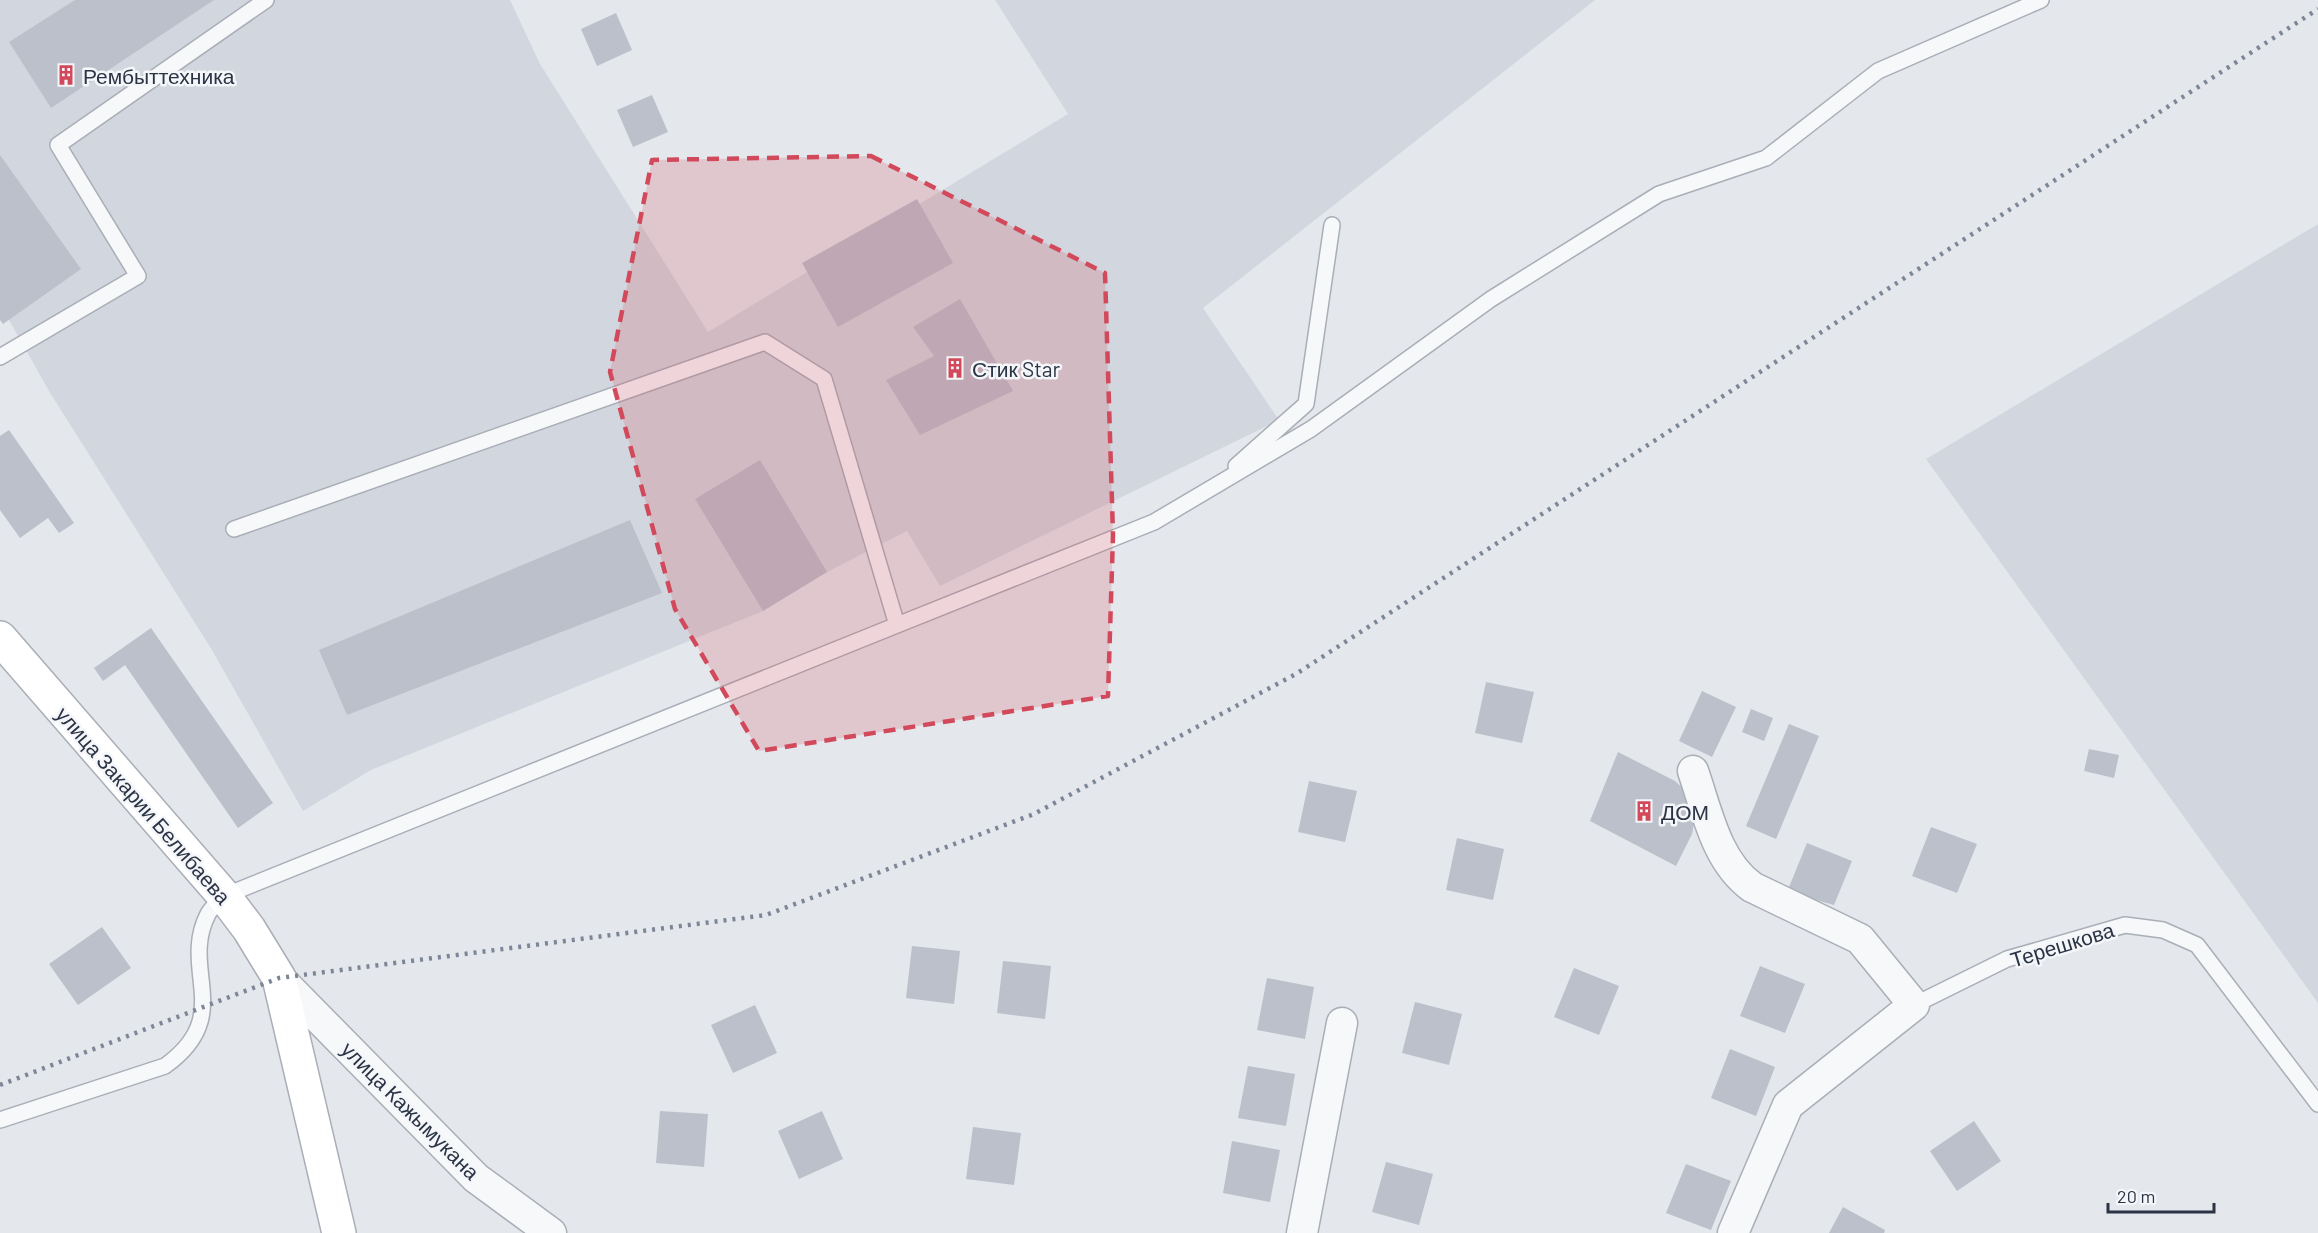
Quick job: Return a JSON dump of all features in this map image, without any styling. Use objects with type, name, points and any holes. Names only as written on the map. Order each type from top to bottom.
[{"type":"street","name":"улица Закарии Белибаева","points":[[0,638],[224,896],[249,929],[279,978],[339,1233]]},
{"type":"street","points":[[1693,771],[1718,842],[1736,876],[1752,887],[1860,939],[1914,1005],[1788,1104],[1733,1233]]},
{"type":"street","name":"улица Кажымукана","points":[[279,978],[476,1178],[550,1233]]},
{"type":"street","points":[[1302,1233],[1342,1023]]},
{"type":"lane","points":[[0,357],[138,276],[58,145],[266,0]]},
{"type":"lane","points":[[0,1120],[165,1066],[183,1053],[197,1031],[204,1007],[200,950],[203,928],[209,912],[224,896],[1154,522],[1311,429],[1491,299],[1659,194],[1766,158],[1878,71],[2041,0]]},
{"type":"lane","points":[[1209,490],[1306,404],[1332,225]]},
{"type":"lane","points":[[234,529],[765,342],[824,379],[897,625]]},
{"type":"lane","name":"Терешкова","points":[[1914,1005],[2007,959],[2125,925],[2163,930],[2197,945],[2318,1104]]},
{"type":"highlighted area","points":[[871,156],[1105,273],[1113,535],[1108,696],[759,751],[675,609],[610,372],[652,160]]},
{"type":"shaded area","points":[[0,0],[510,0],[540,64],[708,332],[1068,114],[995,0],[1595,0],[1203,308],[1279,420],[940,586],[907,531],[827,572],[763,611],[371,770],[303,811],[212,650],[49,391],[0,304]]},
{"type":"shaded area","points":[[2318,224],[2318,1003],[1926,459]]},
{"type":"building","name":"Рембыттехника","points":[[75,0],[214,0],[51,108],[9,42]]},
{"type":"building","points":[[616,13],[632,50],[597,66],[581,29]]},
{"type":"building","points":[[652,95],[668,132],[633,147],[617,110]]},
{"type":"building","points":[[0,155],[81,269],[3,324],[0,320]]},
{"type":"building","points":[[917,199],[953,263],[838,327],[802,263]]},
{"type":"building","name":"Стик Star","points":[[960,299],[1013,391],[920,435],[886,380],[934,356],[913,327]]},
{"type":"building","points":[[9,430],[74,523],[59,533],[48,518],[20,538],[0,510],[0,436]]},
{"type":"building","points":[[760,460],[827,572],[763,611],[695,499]]},
{"type":"building","points":[[630,520],[662,593],[347,715],[319,650]]},
{"type":"building","points":[[151,628],[273,803],[238,828],[125,665],[103,681],[94,668]]},
{"type":"building","points":[[1486,682],[1534,692],[1522,743],[1475,733]]},
{"type":"building","points":[[1702,691],[1736,707],[1712,757],[1679,741]]},
{"type":"building","points":[[1751,709],[1773,718],[1764,741],[1742,732]]},
{"type":"building","points":[[1789,724],[1819,736],[1776,839],[1746,826]]},
{"type":"building","points":[[2089,749],[2119,755],[2114,778],[2084,771]]},
{"type":"building","name":"ДОМ","points":[[1618,752],[1675,781],[1687,792],[1695,818],[1692,834],[1676,866],[1590,821]]},
{"type":"building","points":[[1309,781],[1357,791],[1345,842],[1298,832]]},
{"type":"building","points":[[1931,827],[1977,844],[1957,893],[1912,876]]},
{"type":"building","points":[[1457,838],[1504,849],[1493,900],[1446,890]]},
{"type":"building","points":[[1807,843],[1852,861],[1834,905],[1787,892]]},
{"type":"building","points":[[102,927],[131,968],[78,1005],[49,964]]},
{"type":"building","points":[[912,946],[960,951],[954,1004],[906,998]]},
{"type":"building","points":[[1003,961],[1051,966],[1045,1019],[997,1013]]},
{"type":"building","points":[[1760,966],[1805,984],[1785,1033],[1740,1016]]},
{"type":"building","points":[[1574,968],[1619,986],[1599,1035],[1554,1017]]},
{"type":"building","points":[[1267,978],[1314,987],[1305,1039],[1257,1030]]},
{"type":"building","points":[[1415,1002],[1462,1014],[1449,1065],[1402,1053]]},
{"type":"building","points":[[755,1005],[777,1053],[733,1073],[711,1025]]},
{"type":"building","points":[[1730,1049],[1775,1067],[1756,1116],[1711,1098]]},
{"type":"building","points":[[1248,1066],[1295,1074],[1286,1126],[1238,1118]]},
{"type":"building","points":[[660,1111],[708,1114],[704,1167],[656,1163]]},
{"type":"building","points":[[822,1111],[843,1159],[799,1179],[778,1131]]},
{"type":"building","points":[[1974,1121],[2001,1161],[1957,1191],[1930,1151]]},
{"type":"building","points":[[973,1127],[1021,1133],[1014,1185],[966,1179]]},
{"type":"building","points":[[1232,1141],[1280,1150],[1270,1202],[1223,1193]]},
{"type":"building","points":[[1386,1162],[1433,1174],[1419,1225],[1372,1212]]},
{"type":"building","points":[[1686,1164],[1731,1181],[1711,1230],[1666,1213]]},
{"type":"building","points":[[1843,1207],[1885,1230],[1884,1233],[1829,1233]]},
{"type":"railway","points":[[0,1085],[279,978],[766,915],[1034,814],[1296,674],[2318,9]]},
{"type":"place","name":"Рембыттехника","points":[[66,75]]},
{"type":"place","name":"Стик Star","points":[[955,368]]},
{"type":"place","name":"ДОМ","points":[[1644,811]]}]
